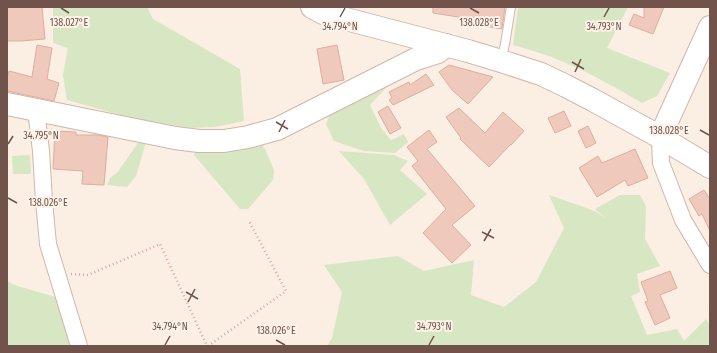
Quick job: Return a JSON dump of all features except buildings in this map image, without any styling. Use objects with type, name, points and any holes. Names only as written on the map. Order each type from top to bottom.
[{"type":"street","points":[[312,7],[322,13],[446,45],[541,74],[593,100],[710,167]]},
{"type":"street","points":[[710,27],[660,137],[661,163],[684,220],[710,265]]},
{"type":"street","points":[[7,104],[175,138],[199,141],[224,141],[248,137],[277,129],[416,59],[438,52],[446,45]]},
{"type":"street","points":[[36,110],[41,151],[48,244],[79,346]]},
{"type":"lane","points":[[501,61],[511,7]]},
{"type":"path","points":[[57,273],[88,275],[160,244],[208,346],[286,291],[249,221]]},
{"type":"green space","points":[[53,7],[147,7],[153,19],[240,69],[244,121],[215,127],[188,128],[128,117],[67,100],[63,75],[68,48],[53,43]]},
{"type":"green space","points":[[518,7],[628,7],[607,48],[670,73],[657,96],[642,103],[610,84],[577,68],[549,56],[513,45]]},
{"type":"green space","points":[[398,75],[370,105],[381,128],[391,140],[404,134],[408,142],[395,153],[364,151],[334,141],[326,124],[332,109]]},
{"type":"green space","points":[[258,139],[265,149],[274,170],[273,180],[248,209],[240,209],[194,155],[199,141]]},
{"type":"green space","points":[[140,140],[146,142],[136,176],[127,187],[107,185],[110,178],[117,173]]},
{"type":"green space","points":[[339,151],[394,155],[408,161],[400,170],[427,194],[390,225],[364,179]]},
{"type":"green space","points":[[30,155],[31,174],[13,174],[12,156]]},
{"type":"green space","points":[[549,195],[595,211],[607,219],[595,209],[620,195],[640,195],[646,206],[645,239],[660,266],[637,274],[640,292],[631,296],[647,335],[677,329],[684,341],[706,319],[710,325],[710,346],[327,346],[332,338],[342,292],[324,265],[398,256],[424,271],[474,260],[471,295],[504,307],[536,282],[564,228]]},
{"type":"green space","points":[[7,281],[14,285],[59,298],[81,346],[7,346]]}]
